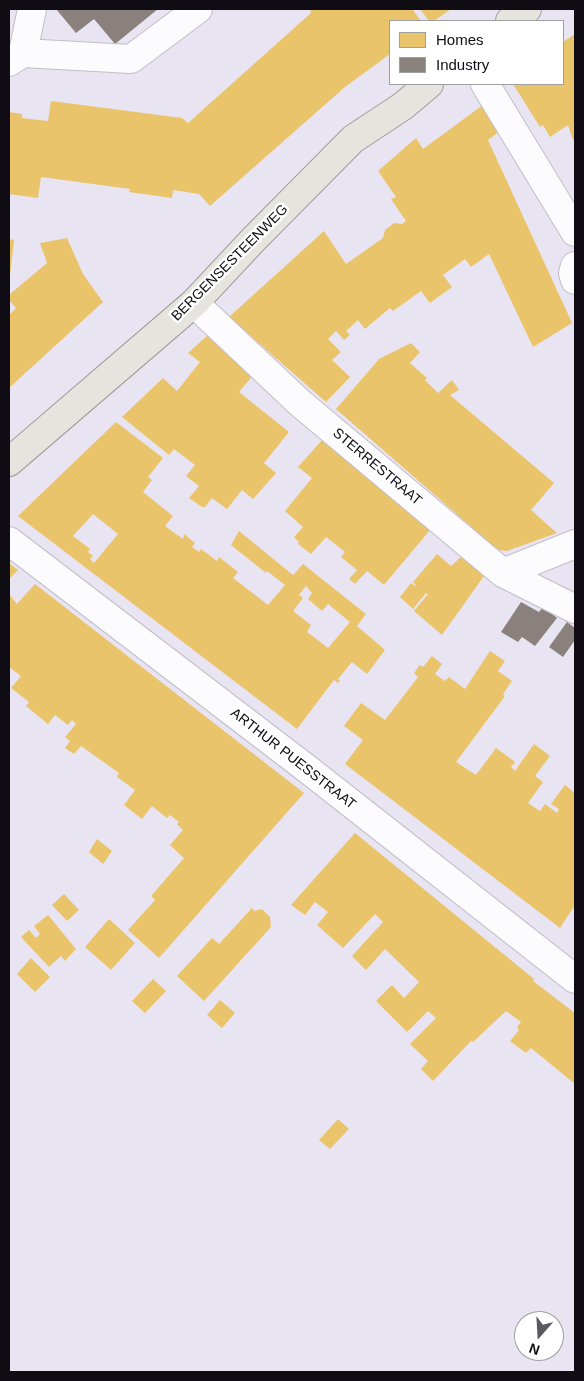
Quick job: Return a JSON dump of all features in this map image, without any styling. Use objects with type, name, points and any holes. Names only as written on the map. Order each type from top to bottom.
[{"type":"main road","points":[[511,20],[527,9]]},
{"type":"main road","name":"BERGENSESTEENWEG","points":[[9,462],[194,303],[353,139],[403,106],[428,85]]},
{"type":"street","points":[[32,9],[16,58],[130,59],[198,9]]},
{"type":"street","points":[[486,85],[575,232]]},
{"type":"street","points":[[575,266],[573,273],[575,280]]},
{"type":"street","name":"STERRESTRAAT","points":[[194,303],[300,403],[503,573],[575,609]]},
{"type":"street","name":"ARTHUR PUESSTRAAT","points":[[9,541],[306,768],[575,979]]},
{"type":"street","points":[[503,573],[575,544]]},
{"type":"building: Homes","points":[[310,9],[412,9],[420,20],[389,20],[389,55],[345,87],[210,206],[199,194],[173,190],[172,198],[129,192],[130,189],[41,177],[38,198],[9,194],[9,112],[22,114],[22,118],[48,121],[51,101],[182,118],[188,123],[311,13]]},
{"type":"building: Homes","points":[[420,9],[451,9],[435,20],[428,20]]},
{"type":"building: Homes","points":[[575,34],[575,139],[573,140],[568,125],[550,137],[543,125],[540,127],[514,85],[564,85],[564,41]]},
{"type":"building: Homes","points":[[487,102],[504,128],[488,140],[572,323],[533,347],[489,254],[471,267],[465,259],[443,275],[452,287],[430,303],[421,291],[393,311],[390,308],[365,329],[358,320],[346,331],[350,335],[344,340],[336,331],[328,339],[341,352],[332,360],[350,377],[326,402],[229,317],[324,231],[346,264],[383,238],[385,230],[394,223],[402,224],[406,221],[391,199],[396,197],[378,171],[416,138],[423,149]]},
{"type":"building: Homes","points":[[67,238],[83,274],[103,302],[10,387],[9,313],[16,308],[9,300],[9,295],[47,263],[40,243]]},
{"type":"building: Homes","points":[[9,239],[14,240],[10,276],[9,276]]},
{"type":"building: Homes","points":[[207,336],[254,374],[239,392],[289,432],[264,463],[276,473],[253,499],[242,490],[227,509],[212,498],[205,507],[202,507],[189,498],[199,486],[186,476],[195,465],[174,449],[169,455],[122,417],[163,378],[177,391],[200,362],[188,353]]},
{"type":"building: Homes","points":[[411,343],[420,352],[410,363],[427,378],[425,380],[438,393],[452,380],[459,390],[450,395],[554,483],[531,510],[557,533],[507,551],[498,550],[336,409],[379,359]]},
{"type":"building: Homes","points":[[116,422],[163,458],[148,477],[152,480],[143,492],[173,516],[165,526],[183,539],[184,534],[195,543],[192,547],[199,552],[201,549],[217,561],[219,557],[238,572],[233,578],[268,605],[285,585],[267,571],[266,573],[231,545],[239,531],[293,575],[303,564],[366,614],[357,626],[385,650],[367,674],[352,662],[338,679],[340,681],[338,683],[334,680],[297,729],[18,516]],"holes":[[[93,514],[118,534],[94,563],[90,559],[93,556],[88,552],[90,549],[73,536]],[[306,586],[312,593],[308,599],[322,611],[328,604],[350,622],[328,648],[307,632],[311,625],[293,611],[303,598],[299,595]]]},
{"type":"building: Homes","points":[[324,438],[430,530],[384,585],[367,571],[355,584],[349,579],[357,570],[341,557],[345,552],[326,537],[311,554],[298,544],[299,542],[294,537],[303,527],[285,511],[312,478],[298,467]]},
{"type":"building: Homes","points":[[437,554],[451,566],[461,557],[484,576],[442,635],[414,611],[428,594],[426,593],[413,609],[400,597],[411,583],[416,585],[413,582]]},
{"type":"building: Homes","points":[[9,563],[18,570],[9,579]]},
{"type":"building: Homes","points":[[35,584],[304,793],[159,958],[128,930],[155,900],[151,896],[184,858],[170,845],[183,830],[177,824],[179,822],[170,815],[167,818],[152,806],[142,819],[124,805],[135,790],[117,777],[119,773],[81,746],[74,754],[65,748],[70,741],[65,737],[76,724],[72,720],[68,725],[55,715],[48,724],[26,706],[29,702],[11,688],[21,676],[9,667],[9,594],[17,604]]},
{"type":"building: Homes","points":[[490,651],[505,661],[498,671],[512,681],[503,694],[505,696],[456,762],[476,775],[496,748],[515,762],[511,767],[515,771],[534,744],[550,756],[535,776],[543,782],[528,803],[540,811],[545,804],[557,813],[559,809],[551,804],[565,785],[575,793],[575,905],[560,928],[345,764],[363,740],[344,726],[361,703],[385,720],[418,677],[414,673],[420,665],[423,667],[432,656],[442,664],[435,674],[445,681],[449,677],[465,689]]},
{"type":"building: Homes","points":[[355,833],[534,979],[533,981],[575,1013],[575,1084],[531,1048],[526,1053],[510,1041],[519,1030],[517,1027],[521,1022],[506,1011],[473,1042],[471,1041],[433,1081],[421,1069],[428,1061],[410,1044],[436,1018],[428,1011],[407,1032],[376,1001],[392,985],[404,998],[419,982],[385,949],[366,970],[352,956],[383,922],[375,914],[343,948],[317,925],[328,912],[315,902],[305,915],[291,905]]},
{"type":"building: Homes","points":[[97,839],[112,851],[103,864],[89,852]]},
{"type":"building: Homes","points":[[64,894],[79,910],[67,921],[52,905]]},
{"type":"building: Homes","points":[[252,908],[254,911],[262,909],[270,917],[271,927],[204,1001],[177,976],[212,938],[219,944]]},
{"type":"building: Homes","points":[[48,915],[76,949],[65,961],[61,956],[49,967],[21,937],[29,930],[36,938],[40,934],[34,926]]},
{"type":"building: Homes","points":[[109,919],[135,943],[111,970],[85,947]]},
{"type":"building: Homes","points":[[31,958],[50,977],[35,992],[17,974]]},
{"type":"building: Homes","points":[[153,979],[166,991],[145,1013],[132,1001]]},
{"type":"building: Homes","points":[[220,1000],[235,1013],[222,1028],[207,1015]]},
{"type":"building: Homes","points":[[338,1119],[349,1129],[330,1149],[319,1140]]},
{"type":"building: Industry","points":[[56,9],[158,9],[115,44],[94,19],[76,33]]},
{"type":"building: Industry","points":[[521,602],[539,612],[543,607],[557,618],[535,646],[522,637],[518,642],[501,632]]},
{"type":"building: Industry","points":[[567,622],[575,628],[575,640],[563,657],[549,647]]}]
